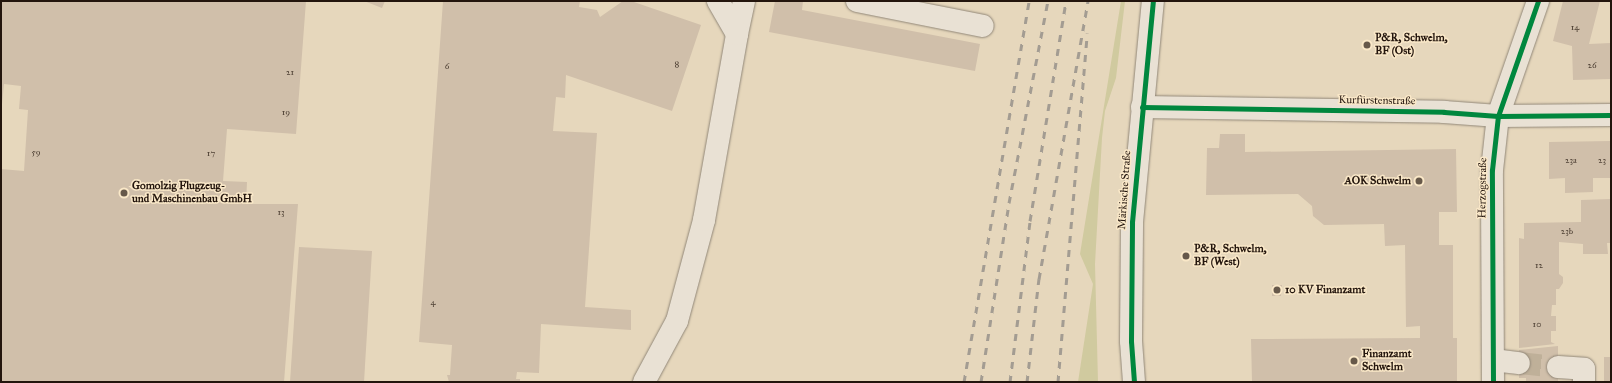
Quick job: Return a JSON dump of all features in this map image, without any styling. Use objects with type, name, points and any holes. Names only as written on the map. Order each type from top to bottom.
[{"type":"street","points":[[718,1],[737,34]]},
{"type":"street","points":[[644,382],[677,321],[690,280],[704,220],[744,1]]},
{"type":"street","points":[[857,1],[983,26]]},
{"type":"street","name":"Märkische Straße","points":[[1134,382],[1131,341],[1132,222],[1153,1]]},
{"type":"street","name":"Herzogstraße","points":[[1493,382],[1492,170],[1498,116],[1538,1]]},
{"type":"street","name":"Kurfürstenstraße","points":[[1142,107],[1437,112],[1498,116],[1611,115]]},
{"type":"street","points":[[1493,360],[1519,363]]},
{"type":"street","points":[[1558,366],[1584,369],[1584,382]]},
{"type":"shaded area","points":[[1121,1],[1125,1],[1116,78],[1105,111],[1102,138],[1095,264],[1098,382],[1078,382],[1093,284],[1080,254]]},
{"type":"building","name":"Gomolzig Flugzeug- und Maschinenbau GmbH","points":[[1,1],[306,1],[296,134],[227,129],[223,181],[247,182],[246,204],[298,204],[284,382],[1,382],[1,169],[24,171],[28,110],[19,109],[21,86],[4,84],[1,114]]},
{"type":"building","points":[[364,1],[385,1],[382,8]]},
{"type":"building","points":[[443,1],[580,1],[579,7],[597,10],[600,17],[623,1],[631,1],[701,25],[672,111],[566,75],[565,98],[556,97],[553,131],[597,133],[585,307],[631,310],[631,330],[541,324],[539,373],[517,372],[516,379],[520,379],[520,382],[449,382],[447,375],[450,375],[452,345],[419,342]]},
{"type":"building","points":[[775,1],[803,1],[802,10],[980,44],[975,71],[769,32]]},
{"type":"building","points":[[1563,1],[1600,1],[1589,44],[1611,43],[1611,79],[1573,80],[1572,46],[1553,41]]},
{"type":"building","points":[[1220,134],[1245,134],[1245,152],[1456,149],[1457,212],[1439,212],[1439,245],[1453,245],[1453,338],[1457,338],[1457,382],[1252,382],[1251,339],[1420,338],[1420,326],[1406,327],[1405,245],[1385,246],[1384,224],[1324,225],[1313,216],[1312,206],[1298,194],[1206,195],[1207,148],[1219,148]]},
{"type":"building","points":[[1611,141],[1611,178],[1593,178],[1593,192],[1565,193],[1565,178],[1549,179],[1549,142]]},
{"type":"building","points":[[1611,199],[1611,243],[1607,243],[1608,254],[1583,254],[1583,244],[1559,242],[1559,274],[1563,277],[1563,283],[1559,289],[1556,289],[1556,305],[1552,305],[1551,316],[1556,316],[1556,331],[1551,331],[1551,342],[1555,344],[1519,348],[1519,238],[1524,239],[1524,223],[1581,222],[1581,200]]},
{"type":"building","points":[[299,247],[372,251],[364,382],[290,382]]},
{"type":"building","name":"10 KV Finanzamt","points":[[1272,285],[1282,285],[1281,296],[1272,296]]},
{"type":"building","points":[[1558,346],[1558,382],[1526,382],[1526,378],[1519,378],[1519,350]]},
{"type":"building","points":[[1604,357],[1611,357],[1611,382],[1604,382]]},
{"type":"tunnel","points":[[1519,363],[1558,367]]},
{"type":"railway","points":[[964,382],[1029,1]]},
{"type":"railway","points":[[981,382],[1009,203],[1048,1]]},
{"type":"railway","points":[[1010,382],[1030,221],[1066,1]]},
{"type":"railway","points":[[1027,382],[1039,279],[1088,1]]},
{"type":"railway","points":[[1058,382],[1087,33]]},
{"type":"cycle path","points":[[1134,382],[1131,341],[1132,222],[1153,1]]},
{"type":"cycle path","points":[[1493,382],[1492,170],[1498,116],[1538,1]]},
{"type":"cycle path","points":[[1142,107],[1444,112],[1498,116],[1611,115]]},
{"type":"place","name":"P&R, Schwelm, BF (Ost)","points":[[1367,45]]},
{"type":"place","name":"AOK Schwelm","points":[[1419,181]]},
{"type":"place","name":"Gomolzig Flugzeug- und Maschinenbau GmbH","points":[[124,193]]},
{"type":"place","name":"P&R, Schwelm, BF (West)","points":[[1186,256]]},
{"type":"place","name":"10 KV Finanzamt","points":[[1277,290]]},
{"type":"place","name":"Finanzamt Schwelm","points":[[1354,361]]}]
